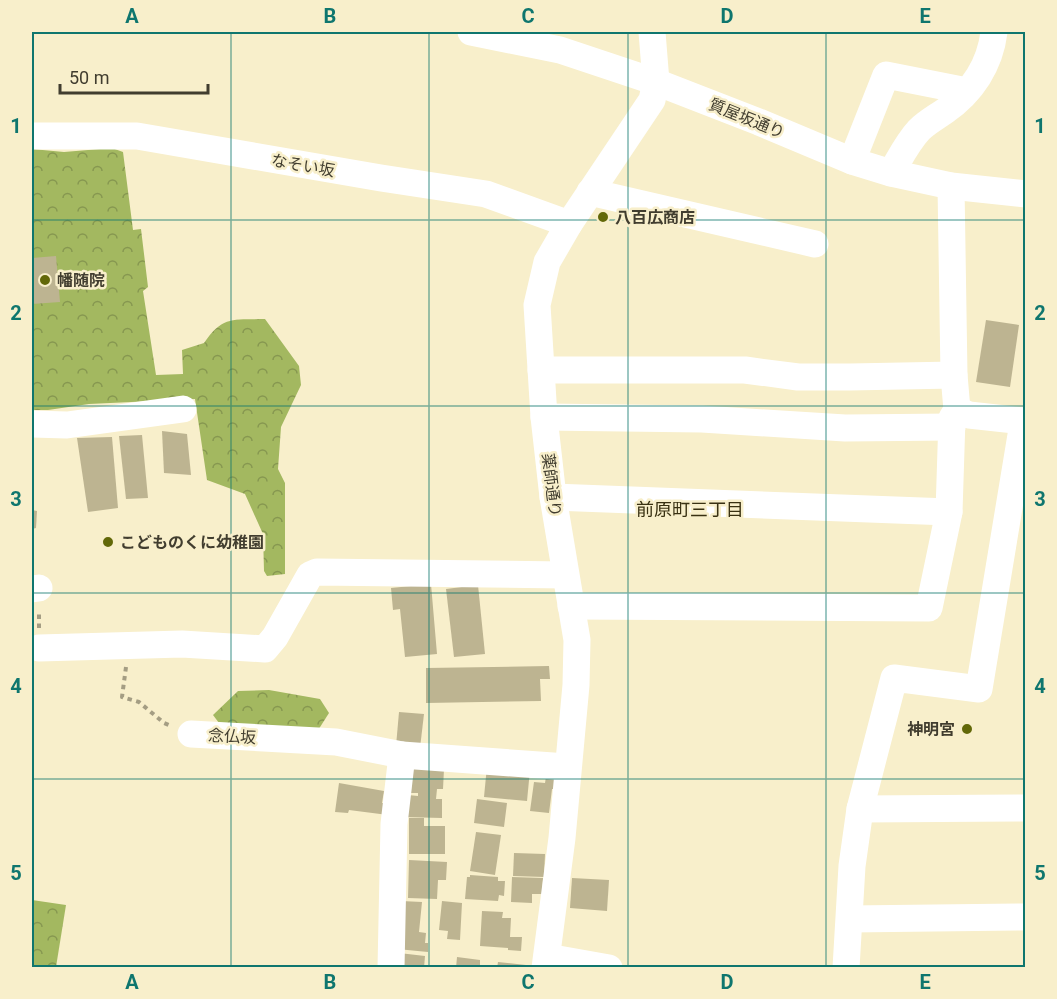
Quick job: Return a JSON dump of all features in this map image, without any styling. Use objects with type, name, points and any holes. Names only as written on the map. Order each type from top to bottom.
[{"type":"street","name":"質屋坂通り","points":[[471,32],[560,51],[656,82],[852,161],[891,173],[951,186],[1026,194]]},
{"type":"street","name":"薬師通り","points":[[546,962],[562,838],[576,685],[577,640],[553,497],[544,417],[537,305],[547,262],[569,224],[652,100],[656,82],[652,32]]},
{"type":"street","points":[[891,173],[909,140],[932,118],[967,91],[980,77],[992,48],[994,32]]},
{"type":"street","points":[[852,161],[886,75],[967,91]]},
{"type":"street","name":"なそい坂","points":[[32,136],[137,136],[486,194],[569,224]]},
{"type":"street","points":[[571,606],[929,608],[949,512],[955,418],[951,186]]},
{"type":"street","points":[[590,192],[815,244]]},
{"type":"street","points":[[541,370],[745,370],[798,377],[954,375]]},
{"type":"street","points":[[32,424],[67,425],[183,410]]},
{"type":"street","points":[[544,417],[702,419],[845,428],[969,415],[1024,422],[979,689],[894,678],[860,809],[852,866],[846,968]]},
{"type":"street","points":[[553,497],[949,512]]},
{"type":"street","points":[[39,648],[182,644],[265,649],[275,637],[310,575],[317,572],[566,575]]},
{"type":"street","name":"念仏坂","points":[[191,734],[336,742],[402,755],[567,767]]},
{"type":"street","points":[[391,968],[394,824],[402,755]]},
{"type":"street","points":[[860,809],[1026,808]]},
{"type":"street","points":[[850,919],[1026,917]]},
{"type":"street","points":[[546,962],[609,968]]},
{"type":"path","points":[[35,589],[39,648]]},
{"type":"path","name":"念仏坂","points":[[129,646],[122,697],[139,702],[164,723],[191,734]]},
{"type":"green space","points":[[112,148],[123,152],[133,230],[141,229],[148,287],[143,291],[156,375],[183,374],[182,350],[204,343],[223,323],[237,320],[265,319],[299,366],[301,385],[281,427],[278,469],[285,483],[285,574],[267,576],[264,571],[263,534],[245,494],[207,480],[195,399],[89,404],[32,410],[32,149],[64,152]]},
{"type":"green space","points":[[269,690],[320,699],[329,713],[315,735],[222,727],[213,715],[238,691]]},
{"type":"green space","points":[[32,900],[66,905],[56,967],[32,967]]},
{"type":"building","name":"幡随院","points":[[56,256],[60,302],[32,304],[32,258]]},
{"type":"building","points":[[986,320],[1019,325],[1010,387],[976,382]]},
{"type":"building","points":[[162,431],[187,434],[191,475],[164,473]]},
{"type":"building","points":[[142,435],[148,498],[126,499],[119,436]]},
{"type":"building","points":[[112,437],[118,508],[88,512],[77,438]]},
{"type":"building","points":[[32,510],[37,511],[36,528],[32,529]]},
{"type":"building","points":[[431,584],[437,654],[405,657],[400,609],[393,610],[391,588]]},
{"type":"building","points":[[478,585],[485,654],[454,657],[446,589]]},
{"type":"building","points":[[549,666],[550,679],[540,679],[541,701],[426,703],[426,668]]},
{"type":"building","points":[[399,712],[424,714],[420,748],[396,746]]},
{"type":"building","points":[[487,766],[530,770],[527,801],[484,797]]},
{"type":"building","points":[[412,768],[444,769],[443,789],[437,789],[436,799],[442,799],[442,818],[402,817],[408,795],[418,796],[418,793],[411,793]]},
{"type":"building","points":[[546,777],[557,778],[556,789],[552,789],[549,813],[530,811],[534,782],[545,783]]},
{"type":"building","points":[[339,783],[384,791],[382,803],[389,803],[388,815],[349,810],[348,813],[335,812]]},
{"type":"building","points":[[477,799],[507,803],[504,827],[474,823]]},
{"type":"building","points":[[409,818],[424,818],[424,826],[445,826],[445,854],[409,854]]},
{"type":"building","points":[[476,832],[501,835],[495,875],[470,871]]},
{"type":"building","points":[[514,853],[545,854],[544,877],[513,876]]},
{"type":"building","points":[[409,860],[447,862],[446,880],[438,880],[437,899],[408,898]]},
{"type":"building","points":[[470,875],[498,877],[498,881],[505,881],[504,896],[499,895],[498,901],[465,899],[467,877]]},
{"type":"building","points":[[512,877],[543,878],[542,894],[532,894],[532,903],[511,902]]},
{"type":"building","points":[[572,878],[609,880],[607,911],[570,908]]},
{"type":"building","points":[[401,901],[422,902],[419,932],[426,933],[425,943],[428,943],[428,952],[397,949]]},
{"type":"building","points":[[442,901],[462,903],[460,940],[447,939],[448,931],[439,930]]},
{"type":"building","points":[[482,911],[503,912],[502,918],[511,918],[510,937],[522,937],[521,951],[480,946]]},
{"type":"building","points":[[399,953],[425,956],[424,968],[397,968]]},
{"type":"building","points":[[457,957],[480,960],[480,968],[456,968]]},
{"type":"building","points":[[498,962],[526,965],[526,968],[497,968]]},
{"type":"place","name":"八百広商店","points":[[603,217]]},
{"type":"place","name":"幡随院","points":[[45,280]]},
{"type":"place","name":"こどものくに幼稚園","points":[[108,542]]},
{"type":"place","name":"神明宮","points":[[967,729]]},
{"type":"district","name":"前原町三丁目","points":[[690,510]]}]
